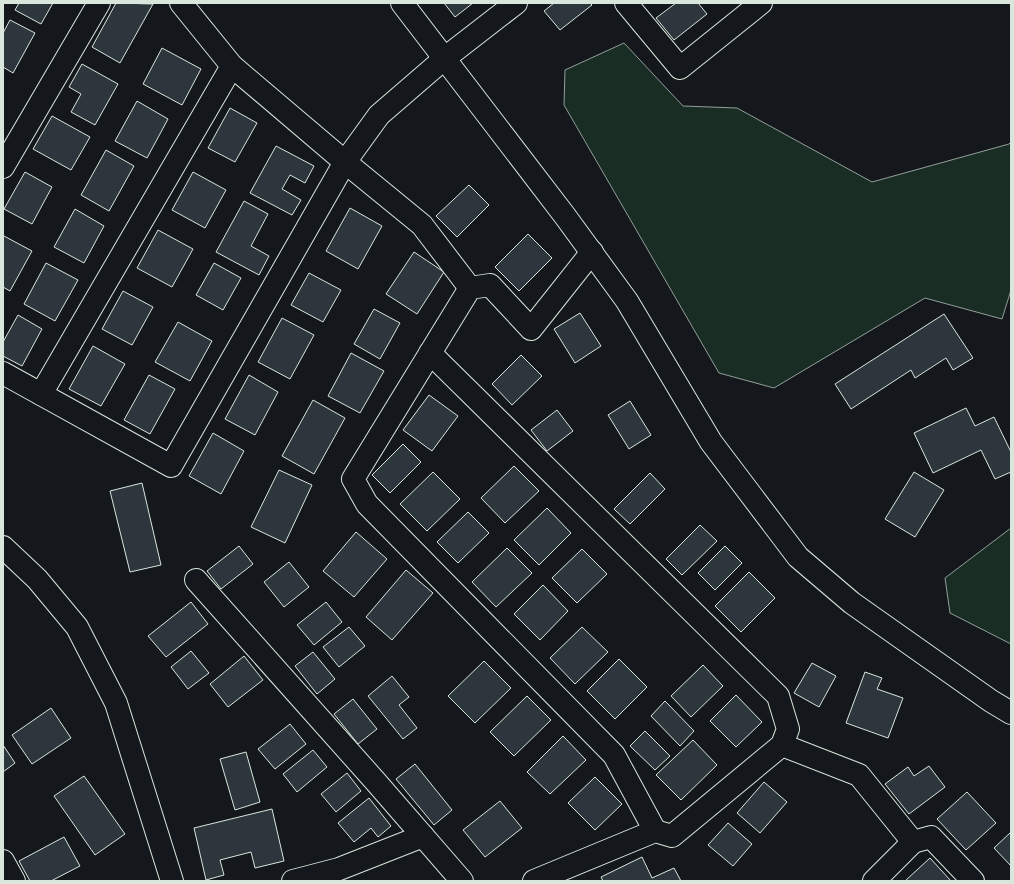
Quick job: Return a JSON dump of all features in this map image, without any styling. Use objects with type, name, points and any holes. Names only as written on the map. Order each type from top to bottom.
[{"type":"street","points":[[3,167],[99,3]]},
{"type":"street","points":[[181,3],[232,66],[422,225],[470,288]]},
{"type":"street","points":[[402,3],[592,252],[627,302],[711,442],[798,557],[852,603],[991,701],[1011,713]]},
{"type":"street","points":[[3,373],[171,466],[345,162],[379,115],[444,58],[516,3]]},
{"type":"street","points":[[626,3],[680,68],[761,3]]},
{"type":"street","points":[[41,394],[232,66]]},
{"type":"street","points":[[592,252],[531,330],[490,285],[470,288],[353,478],[367,504],[614,755],[655,831]]},
{"type":"street","points":[[430,353],[778,696],[788,729],[782,745],[672,836],[655,831],[534,881]]},
{"type":"street","points":[[3,547],[37,579],[78,627],[116,703],[172,881]]},
{"type":"street","points":[[196,580],[371,776],[462,881]]},
{"type":"street","points":[[782,745],[859,775],[913,842]]},
{"type":"street","points":[[293,881],[340,869],[423,836]]},
{"type":"street","points":[[874,881],[913,842],[931,837],[973,881]]},
{"type":"street","points":[[3,861],[14,881]]},
{"type":"green space","points":[[624,43],[683,106],[737,108],[872,182],[1009,144],[1011,142],[1011,290],[1002,319],[925,298],[774,388],[719,373],[564,105],[565,70]]},
{"type":"green space","points":[[1011,528],[1011,644],[950,613],[945,578]]},
{"type":"building","points":[[19,3],[53,3],[41,24],[15,10]]},
{"type":"building","points":[[116,3],[153,4],[120,63],[92,47]]},
{"type":"building","points":[[444,3],[473,3],[455,17]]},
{"type":"building","points":[[554,3],[590,3],[592,5],[560,30],[544,11]]},
{"type":"building","points":[[676,3],[698,3],[707,14],[674,40],[656,18]]},
{"type":"building","points":[[10,20],[35,33],[13,73],[3,67],[3,33]]},
{"type":"building","points":[[162,48],[201,69],[182,105],[143,84]]},
{"type":"building","points":[[82,64],[118,84],[95,125],[71,112],[81,94],[69,87]]},
{"type":"building","points":[[137,101],[168,119],[147,158],[115,141]]},
{"type":"building","points":[[230,108],[257,123],[235,162],[208,148]]},
{"type":"building","points":[[52,116],[90,137],[71,170],[33,149]]},
{"type":"building","points":[[276,146],[314,166],[305,183],[290,175],[282,189],[301,200],[292,215],[250,193]]},
{"type":"building","points":[[106,150],[134,166],[109,211],[81,195]]},
{"type":"building","points":[[25,172],[52,187],[32,224],[4,209]]},
{"type":"building","points":[[193,172],[226,190],[205,228],[172,210]]},
{"type":"building","points":[[469,185],[489,205],[457,237],[436,216]]},
{"type":"building","points":[[244,201],[268,214],[251,246],[269,256],[259,275],[216,252]]},
{"type":"building","points":[[350,208],[382,226],[358,269],[326,251]]},
{"type":"building","points":[[75,209],[104,226],[84,263],[54,247]]},
{"type":"building","points":[[158,230],[193,249],[172,287],[137,268]]},
{"type":"building","points":[[528,234],[552,258],[519,291],[495,267]]},
{"type":"building","points":[[4,236],[32,251],[10,291],[3,287]]},
{"type":"building","points":[[414,252],[444,272],[417,314],[386,294]]},
{"type":"building","points":[[46,263],[78,280],[55,321],[24,304]]},
{"type":"building","points":[[214,263],[241,278],[223,310],[196,295]]},
{"type":"building","points":[[309,273],[341,290],[323,322],[291,305]]},
{"type":"building","points":[[123,291],[153,307],[132,345],[102,329]]},
{"type":"building","points":[[374,309],[400,323],[380,359],[354,344]]},
{"type":"building","points":[[580,313],[601,346],[575,363],[554,329]]},
{"type":"building","points":[[944,314],[973,358],[953,370],[946,358],[915,378],[911,370],[851,409],[835,384]]},
{"type":"building","points":[[18,315],[42,329],[22,366],[3,356],[3,342]]},
{"type":"building","points":[[282,318],[314,335],[290,379],[258,362]]},
{"type":"building","points":[[178,322],[212,341],[190,381],[155,362]]},
{"type":"building","points":[[93,346],[125,364],[101,406],[69,389]]},
{"type":"building","points":[[351,353],[384,371],[360,413],[328,396]]},
{"type":"building","points":[[521,355],[542,376],[512,405],[492,384]]},
{"type":"building","points":[[149,375],[175,389],[150,434],[124,420]]},
{"type":"building","points":[[249,375],[278,392],[255,435],[225,419]]},
{"type":"building","points":[[429,395],[458,416],[432,451],[403,430]]},
{"type":"building","points":[[313,400],[345,418],[314,474],[282,456]]},
{"type":"building","points":[[630,401],[651,435],[629,449],[608,415]]},
{"type":"building","points":[[966,408],[975,426],[994,417],[1011,452],[1011,472],[995,479],[981,450],[933,473],[914,433]]},
{"type":"building","points":[[557,410],[573,431],[547,451],[531,430]]},
{"type":"building","points":[[213,433],[244,451],[221,494],[189,476]]},
{"type":"building","points":[[403,444],[421,462],[390,493],[372,475]]},
{"type":"building","points":[[514,466],[539,491],[505,523],[481,498]]},
{"type":"building","points":[[279,470],[312,485],[285,543],[251,527]]},
{"type":"building","points":[[433,472],[460,499],[427,531],[400,504]]},
{"type":"building","points":[[914,472],[944,490],[915,537],[885,519]]},
{"type":"building","points":[[650,473],[665,489],[630,524],[614,509]]},
{"type":"building","points":[[142,483],[161,565],[130,572],[110,491]]},
{"type":"building","points":[[547,508],[571,533],[539,565],[514,540]]},
{"type":"building","points":[[468,512],[489,533],[458,563],[437,542]]},
{"type":"building","points":[[700,525],[717,541],[682,575],[666,559]]},
{"type":"building","points":[[356,532],[387,559],[354,597],[323,571]]},
{"type":"building","points":[[239,546],[253,564],[221,589],[207,571]]},
{"type":"building","points":[[725,546],[742,563],[715,590],[698,573]]},
{"type":"building","points":[[507,548],[532,573],[496,607],[472,582]]},
{"type":"building","points":[[582,549],[607,574],[577,603],[552,578]]},
{"type":"building","points":[[289,562],[309,587],[284,607],[264,582]]},
{"type":"building","points":[[406,570],[433,593],[392,640],[366,617]]},
{"type":"building","points":[[749,572],[775,598],[741,632],[715,606]]},
{"type":"building","points":[[543,585],[568,611],[540,640],[514,614]]},
{"type":"building","points":[[191,602],[208,624],[166,657],[148,636]]},
{"type":"building","points":[[326,602],[342,622],[314,645],[297,625]]},
{"type":"building","points":[[349,627],[365,646],[339,667],[323,647]]},
{"type":"building","points":[[582,627],[608,652],[575,684],[550,658]]},
{"type":"building","points":[[191,651],[209,673],[188,689],[171,667]]},
{"type":"building","points":[[313,652],[335,679],[317,694],[295,666]]},
{"type":"building","points":[[244,656],[263,680],[228,707],[210,684]]},
{"type":"building","points":[[619,659],[647,687],[615,719],[587,691]]},
{"type":"building","points":[[484,661],[511,688],[475,723],[448,696]]},
{"type":"building","points":[[812,663],[836,676],[819,707],[794,693]]},
{"type":"building","points":[[703,665],[723,686],[691,717],[671,696]]},
{"type":"building","points":[[865,672],[882,678],[877,689],[903,698],[888,738],[846,723]]},
{"type":"building","points":[[392,676],[409,697],[399,705],[417,728],[403,739],[368,696]]},
{"type":"building","points":[[736,695],[762,722],[736,747],[710,721]]},
{"type":"building","points":[[527,696],[551,720],[514,756],[490,732]]},
{"type":"building","points":[[353,699],[377,729],[358,744],[334,714]]},
{"type":"building","points":[[665,701],[694,731],[680,746],[651,716]]},
{"type":"building","points":[[51,708],[71,738],[32,764],[12,735]]},
{"type":"building","points":[[290,724],[306,744],[275,769],[258,749]]},
{"type":"building","points":[[645,731],[670,756],[655,770],[630,746]]},
{"type":"building","points":[[563,736],[586,760],[550,794],[527,772]]},
{"type":"building","points":[[693,740],[717,765],[681,800],[656,775]]},
{"type":"building","points":[[3,745],[15,763],[3,772]]},
{"type":"building","points":[[313,750],[327,767],[297,792],[283,774]]},
{"type":"building","points":[[246,752],[260,802],[235,810],[220,759]]},
{"type":"building","points":[[415,764],[452,810],[434,825],[396,779]]},
{"type":"building","points":[[929,766],[945,787],[909,814],[885,784],[908,767],[914,776]]},
{"type":"building","points":[[347,773],[361,791],[336,812],[321,794]]},
{"type":"building","points":[[84,776],[125,834],[95,855],[54,796]]},
{"type":"building","points":[[595,777],[622,804],[595,830],[568,803]]},
{"type":"building","points":[[764,782],[787,802],[760,833],[737,813]]},
{"type":"building","points":[[967,792],[996,823],[966,850],[937,819]]},
{"type":"building","points":[[369,798],[391,826],[378,837],[371,828],[354,842],[338,823]]},
{"type":"building","points":[[500,801],[522,828],[485,857],[463,830]]},
{"type":"building","points":[[272,809],[284,861],[255,868],[251,852],[220,860],[224,875],[206,880],[194,828]]},
{"type":"building","points":[[728,823],[752,844],[733,866],[708,845]]},
{"type":"building","points":[[1011,832],[1011,866],[994,848]]},
{"type":"building","points":[[64,837],[80,866],[51,881],[30,881],[19,861]]},
{"type":"building","points":[[642,857],[652,878],[674,868],[681,881],[603,881],[601,877]]},
{"type":"building","points":[[930,858],[951,881],[905,881]]}]
